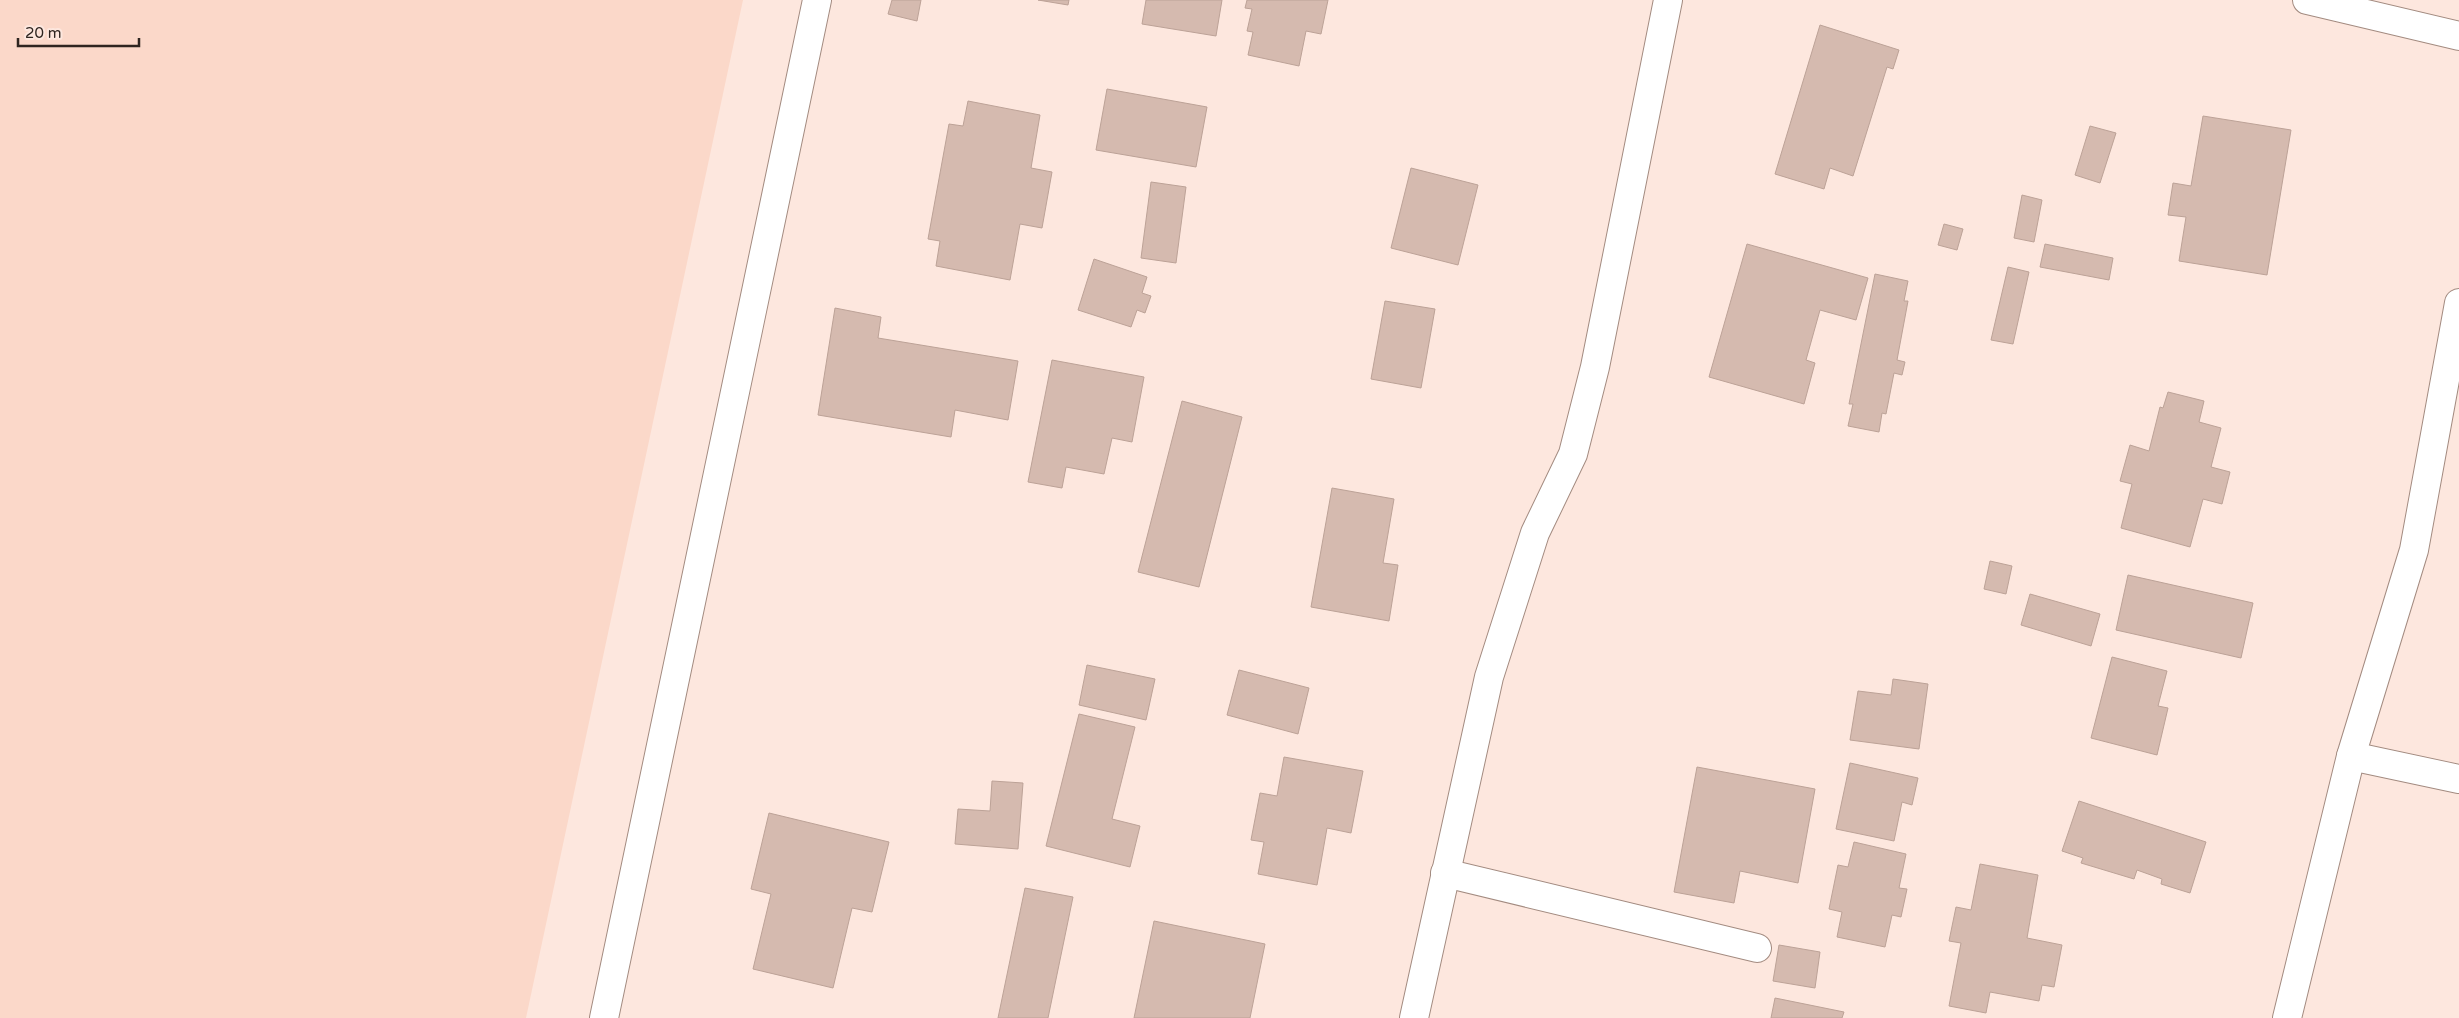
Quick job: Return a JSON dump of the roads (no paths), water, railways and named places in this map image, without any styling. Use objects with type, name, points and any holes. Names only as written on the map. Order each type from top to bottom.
[{"type":"street","points":[[604,1018],[817,0]]},
{"type":"street","points":[[1414,1018],[1489,677],[1534,533],[1573,454],[1595,368],[1668,0]]},
{"type":"street","points":[[2307,0],[2459,36]]},
{"type":"street","points":[[2286,1018],[2351,756],[2414,550],[2459,303]]},
{"type":"street","points":[[2351,756],[2459,779]]},
{"type":"street","points":[[1445,873],[1757,948]]}]
